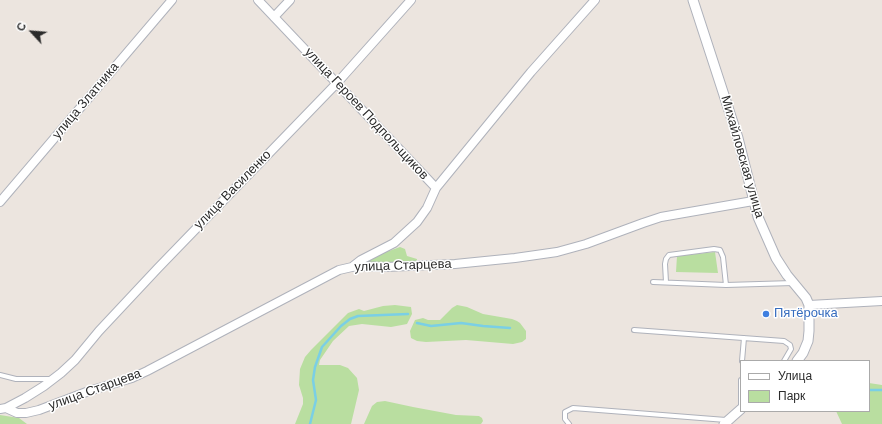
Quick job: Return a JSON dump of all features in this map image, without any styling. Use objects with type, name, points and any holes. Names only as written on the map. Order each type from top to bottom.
[{"type":"street","name":"улица Златника","points":[[0,202],[172,0]]},
{"type":"street","name":"улица Героев Подпольщиков","points":[[258,0],[436,188],[531,72],[595,0]]},
{"type":"street","points":[[274,17],[290,0]]},
{"type":"street","name":"улица Василенко","points":[[3,408],[25,398],[54,379],[75,360],[99,331],[336,83],[411,0]]},
{"type":"street","name":"Михайловская улица","points":[[693,0],[738,138],[753,201],[772,252],[793,283],[806,298],[809,306]]},
{"type":"street","points":[[352,267],[361,260],[389,246],[404,235],[423,214],[436,188]]},
{"type":"street","name":"улица Старцева","points":[[3,408],[17,413],[26,413],[132,378],[339,270],[352,267],[455,264],[557,252],[586,244],[643,222],[661,217],[753,201]]},
{"type":"street","points":[[798,360],[804,353],[808,341],[809,306],[882,301]]},
{"type":"street","points":[[726,422],[740,409]]},
{"type":"lane","points":[[666,282],[665,264],[666,258],[669,255],[714,248],[720,250],[723,257],[726,285]]},
{"type":"lane","points":[[653,282],[726,285],[793,283]]},
{"type":"lane","points":[[634,330],[780,340],[788,343],[791,349],[785,360]]},
{"type":"lane","points":[[742,360],[744,338]]},
{"type":"lane","points":[[0,375],[16,378],[54,379]]},
{"type":"lane","points":[[569,424],[565,420],[565,412],[573,408],[726,422]]},
{"type":"green space","points":[[400,247],[405,249],[407,256],[417,259],[417,262],[373,265],[367,262],[372,257]]},
{"type":"green space","points":[[715,252],[718,273],[676,272],[677,256]]},
{"type":"green space","points":[[395,305],[411,307],[412,314],[407,324],[391,327],[362,324],[349,326],[333,341],[320,360],[319,365],[340,365],[348,368],[357,378],[359,390],[351,424],[295,424],[303,404],[303,398],[299,385],[300,369],[305,357],[348,313],[359,309],[364,311],[383,306]]},
{"type":"green space","points":[[457,305],[467,307],[483,314],[517,321],[526,331],[526,339],[522,342],[513,344],[466,340],[426,342],[417,341],[411,338],[410,331],[415,320],[423,318],[428,320],[440,320]]},
{"type":"green space","points":[[870,383],[882,385],[882,424],[842,424],[836,412],[870,412]]},
{"type":"green space","points":[[385,401],[456,415],[479,416],[483,421],[481,424],[364,424],[372,406],[377,402]]},
{"type":"green space","points":[[0,415],[19,418],[27,424],[0,424]]},
{"type":"waterway","points":[[310,424],[316,400],[313,380],[315,367],[322,347],[341,326],[350,319],[358,316],[408,314]]},
{"type":"waterway","points":[[417,323],[431,326],[461,323],[510,328]]},
{"type":"waterway","points":[[870,390],[882,390]]},
{"type":"place","name":"Пятёрочка","points":[[766,314]]}]
